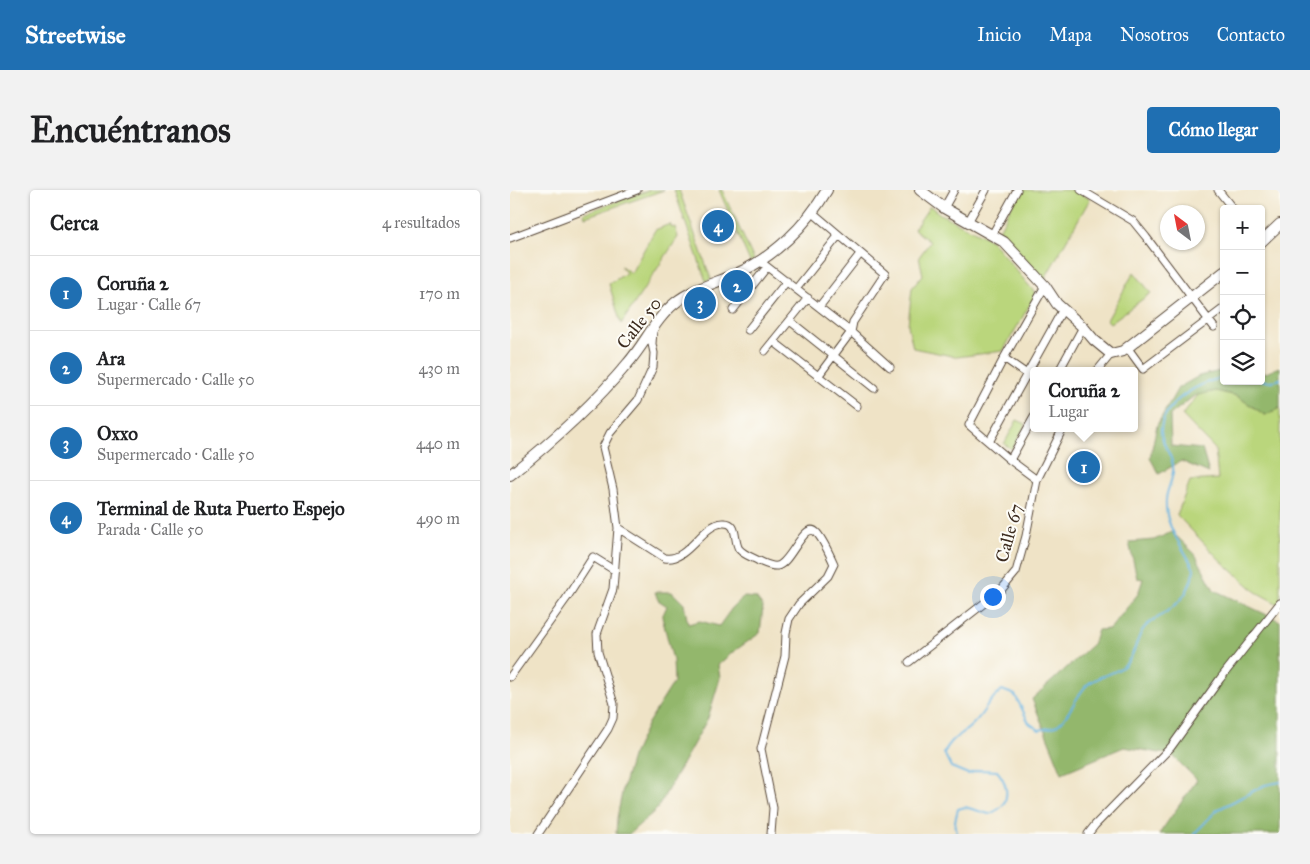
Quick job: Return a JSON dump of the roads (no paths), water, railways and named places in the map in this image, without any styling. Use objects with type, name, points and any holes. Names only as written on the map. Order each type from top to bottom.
[{"type":"main road","name":"Calle 50","points":[[510,475],[533,458],[591,405],[631,360],[666,311],[683,297],[764,264],[812,212],[827,190]]},
{"type":"main road","points":[[923,191],[944,208],[1004,242],[1045,286],[1058,304],[1111,354],[1123,351],[1220,275]]},
{"type":"main road","points":[[1265,238],[1280,224]]},
{"type":"street","points":[[510,238],[637,190]]},
{"type":"street","points":[[944,208],[954,190]]},
{"type":"street","points":[[968,222],[986,190]]},
{"type":"street","points":[[992,235],[1016,190]]},
{"type":"street","points":[[1081,190],[1133,221],[1214,327]]},
{"type":"street","points":[[1218,190],[1230,205]]},
{"type":"street","points":[[812,212],[885,274],[853,322],[852,332],[819,375]]},
{"type":"street","points":[[796,289],[838,235]]},
{"type":"street","points":[[819,307],[860,254]]},
{"type":"street","points":[[733,310],[764,264],[852,332],[890,367]]},
{"type":"street","points":[[748,330],[786,282]]},
{"type":"street","points":[[1038,480],[1010,460],[969,425],[1045,286]]},
{"type":"street","points":[[765,351],[808,298]]},
{"type":"street","points":[[989,442],[1063,309]]},
{"type":"street","points":[[1127,348],[1143,369],[1220,311]]},
{"type":"street","points":[[790,321],[874,388]]},
{"type":"street","points":[[1061,367],[1083,327]]},
{"type":"street","points":[[538,834],[608,729],[613,718],[614,704],[598,652],[597,634],[612,589],[618,528],[613,489],[603,447],[610,433],[638,400],[653,367],[653,330]]},
{"type":"street","points":[[773,341],[858,406]]},
{"type":"street","points":[[1100,367],[1111,354]]},
{"type":"street","points":[[1004,358],[1030,376]]},
{"type":"street","points":[[1010,460],[1030,424]]},
{"type":"street","name":"Calle 67","points":[[909,662],[1001,590],[1016,572],[1038,480],[1061,432]]},
{"type":"street","points":[[618,528],[665,558],[672,559],[680,555],[715,525],[724,523],[731,525],[736,531],[738,548],[744,554],[767,565],[777,566],[788,558],[803,534],[808,531],[814,531],[818,534],[834,564],[828,576],[799,604],[789,619],[785,656],[761,749],[773,808],[771,834]]},
{"type":"street","points":[[510,677],[593,558],[614,570]]},
{"type":"street","points":[[1088,834],[1171,747],[1220,679],[1280,603]]},
{"type":"waterway","points":[[957,834],[955,821],[958,809],[965,807],[989,814],[1003,805],[1006,791],[1002,778],[997,771],[980,770],[968,774],[951,767],[944,753],[950,743],[974,723],[993,698],[1002,690],[1015,695],[1029,723],[1039,730],[1059,724],[1083,689],[1095,680],[1125,665],[1132,656],[1145,626],[1172,608],[1186,592],[1194,569],[1175,536],[1168,519],[1166,496],[1173,475],[1173,466],[1161,436],[1161,431],[1163,421],[1168,412],[1184,395],[1204,383],[1220,379]]},
{"type":"waterway","points":[[1265,381],[1270,382],[1280,379]]},
{"type":"waterway","points":[[1194,834],[1217,810],[1265,785],[1280,782]]},
{"type":"place","name":"Terminal de Ruta Puerto Espejo","points":[[718,226]]},
{"type":"place","name":"Ara","points":[[737,286]]},
{"type":"place","name":"Oxxo","points":[[700,303]]},
{"type":"place","name":"Coruña 2","points":[[1084,467]]}]
